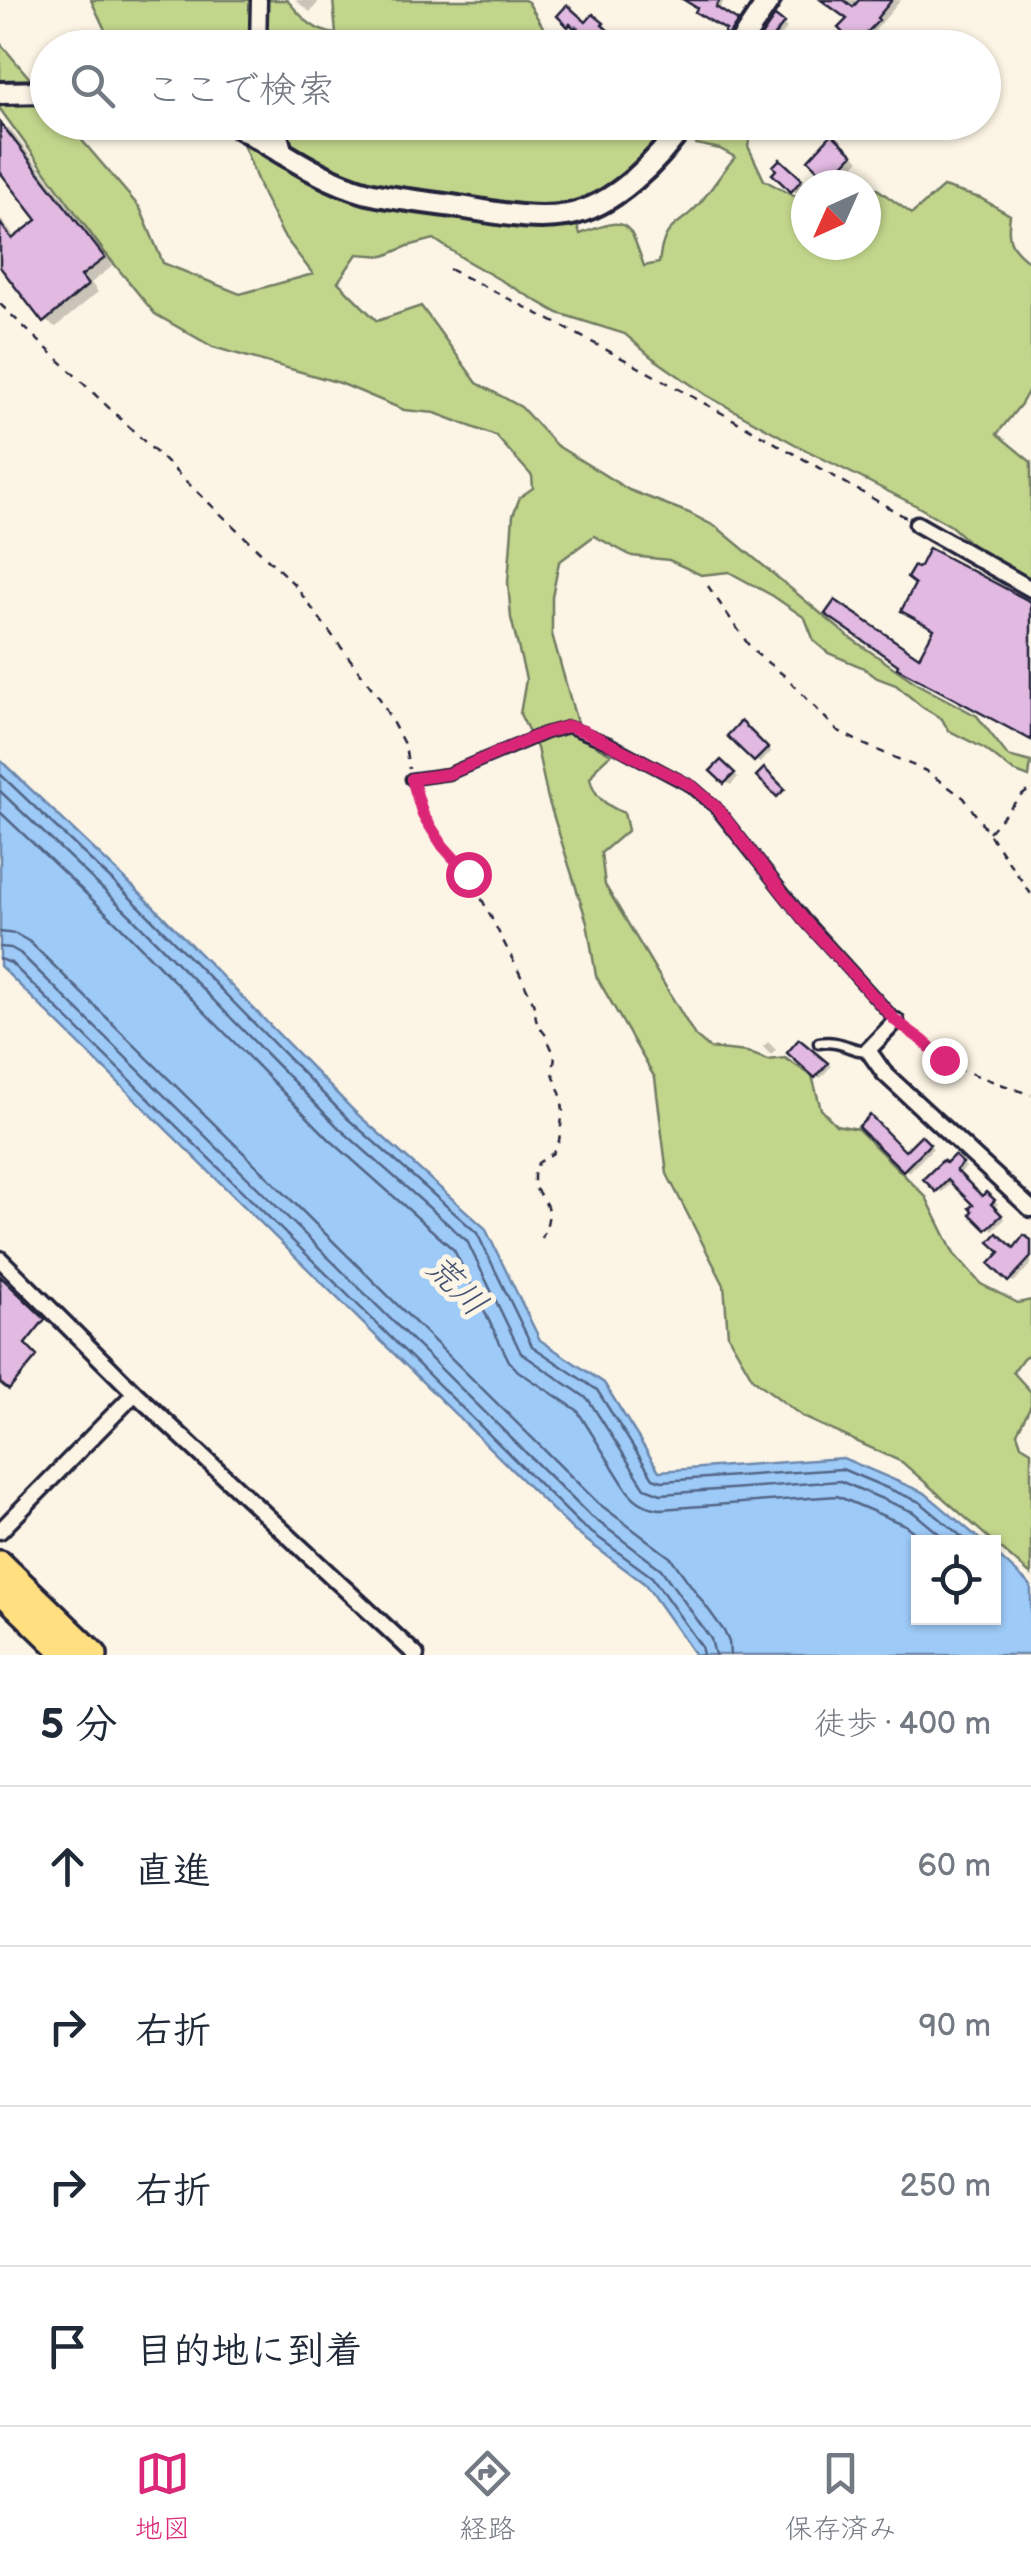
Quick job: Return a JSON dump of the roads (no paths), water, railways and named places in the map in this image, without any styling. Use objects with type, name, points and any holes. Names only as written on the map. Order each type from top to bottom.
[{"type":"highway","points":[[0,1564],[94,1655]]},
{"type":"highway","points":[[0,1589],[68,1655]]},
{"type":"street","points":[[259,30],[260,0]]},
{"type":"street","points":[[749,30],[769,0]]},
{"type":"street","points":[[0,93],[30,92]]},
{"type":"street","points":[[262,140],[313,170],[367,192],[523,217],[568,215],[600,202],[632,182],[673,140]]},
{"type":"street","points":[[281,140],[285,153]]},
{"type":"street","points":[[917,524],[1031,589]]},
{"type":"street","points":[[896,1021],[868,1050],[884,1074],[1031,1208]]},
{"type":"street","points":[[0,1259],[135,1393],[416,1655]]},
{"type":"street","points":[[0,1531],[135,1393]]},
{"type":"lane","points":[[412,779],[448,774],[568,726],[599,738],[692,786],[716,807],[804,920],[896,1021]]},
{"type":"lane","points":[[819,1042],[832,1040],[860,1051],[868,1050]]},
{"type":"water","name":"荒川","points":[[0,760],[147,900],[355,1112],[485,1228],[540,1340],[604,1383],[659,1471],[843,1458],[925,1493],[975,1535],[911,1535],[911,1625],[1001,1625],[1001,1558],[1031,1586],[1031,1655],[695,1655],[645,1584],[574,1531],[0,966]]}]
